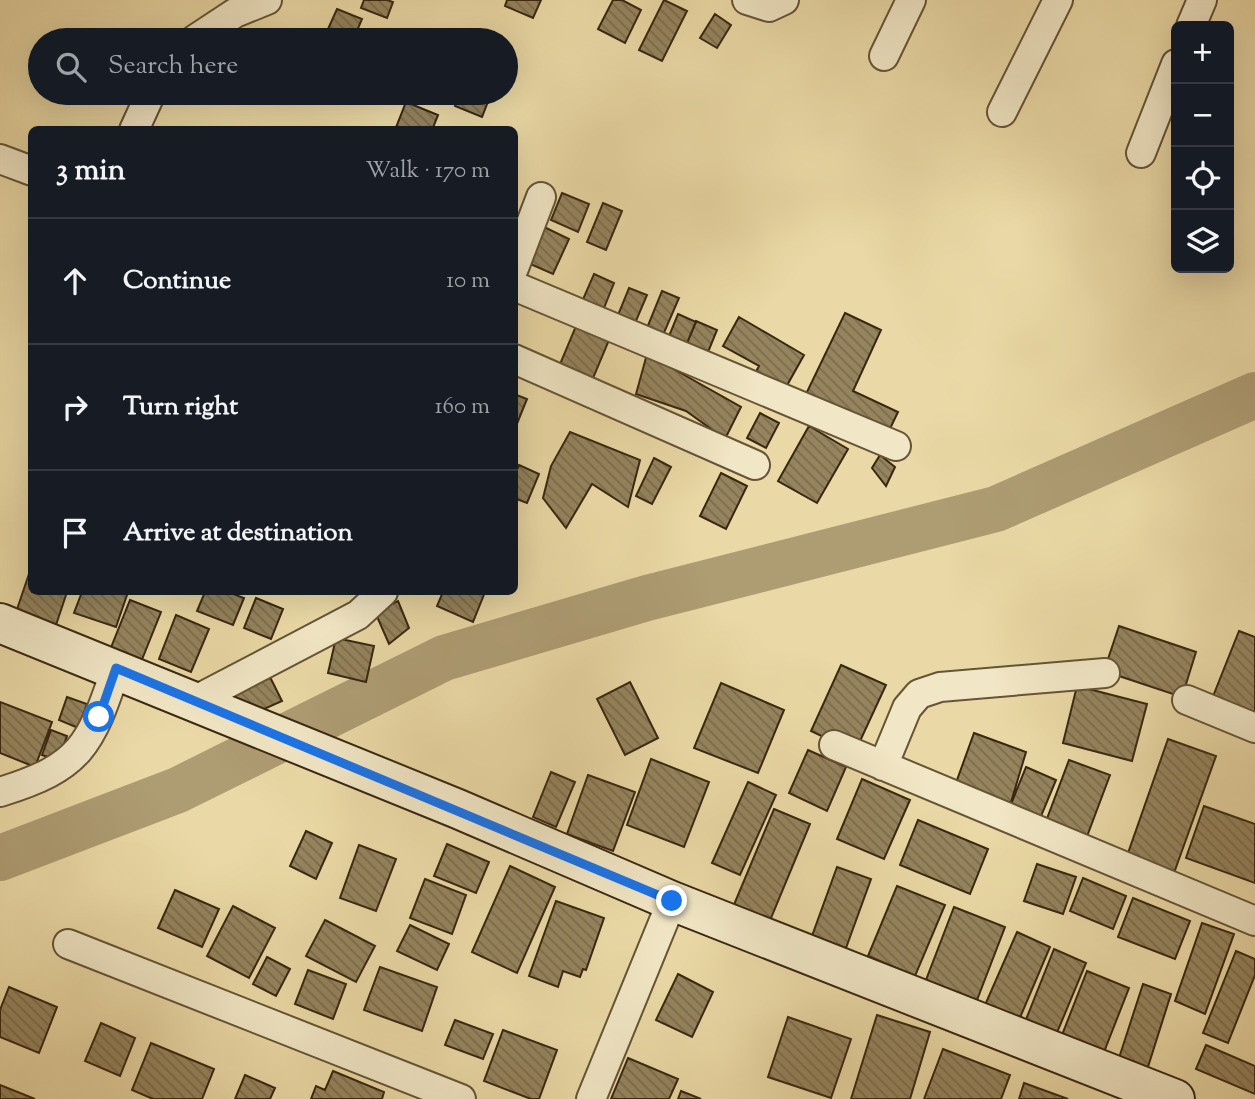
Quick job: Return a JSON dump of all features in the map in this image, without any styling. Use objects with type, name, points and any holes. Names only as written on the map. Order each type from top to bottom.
[{"type":"street","points":[[212,28],[235,13],[267,0]]},
{"type":"street","points":[[747,0],[769,7],[784,0]]},
{"type":"street","points":[[884,56],[911,0]]},
{"type":"street","points":[[1002,112],[1058,0]]},
{"type":"street","points":[[1193,21],[1202,0]]},
{"type":"street","points":[[1141,153],[1171,77]]},
{"type":"street","points":[[136,126],[145,105]]},
{"type":"street","points":[[0,159],[28,170]]},
{"type":"street","points":[[518,257],[541,197]]},
{"type":"street","points":[[518,288],[896,446]]},
{"type":"street","points":[[518,361],[755,465]]},
{"type":"street","points":[[192,702],[358,615],[380,595]]},
{"type":"street","points":[[0,623],[458,809],[672,901],[1175,1099]]},
{"type":"street","points":[[0,792],[37,781],[77,755],[99,717],[116,668]]},
{"type":"street","points":[[883,766],[907,708],[919,694],[940,687],[1105,673]]},
{"type":"street","points":[[1187,700],[1255,728]]},
{"type":"street","points":[[834,745],[1255,921]]},
{"type":"street","points":[[591,1099],[672,901]]},
{"type":"street","points":[[68,944],[461,1099]]},
{"type":"building","points":[[364,0],[393,2],[387,18],[361,8]]},
{"type":"building","points":[[507,0],[541,0],[533,18],[505,6]]},
{"type":"building","points":[[613,0],[622,0],[641,10],[625,43],[598,29]]},
{"type":"building","points":[[664,0],[687,11],[662,61],[639,50]]},
{"type":"building","points":[[337,9],[362,19],[358,28],[328,28]]},
{"type":"building","points":[[715,14],[731,25],[717,48],[700,38]]},
{"type":"building","points":[[405,105],[413,105],[438,115],[434,126],[397,126]]},
{"type":"building","points":[[455,105],[487,105],[482,117]]},
{"type":"building","points":[[562,193],[589,204],[578,232],[551,220]]},
{"type":"building","points":[[603,203],[622,211],[606,250],[587,242]]},
{"type":"building","points":[[544,227],[569,239],[553,274],[528,263]]},
{"type":"building","points":[[594,274],[614,283],[602,313],[581,304]]},
{"type":"building","points":[[629,288],[647,295],[633,328],[616,320]]},
{"type":"building","points":[[662,291],[679,298],[663,335],[647,328]]},
{"type":"building","points":[[845,313],[881,330],[853,391],[898,412],[888,433],[806,394]]},
{"type":"building","points":[[678,314],[696,322],[683,353],[665,346]]},
{"type":"building","points":[[739,317],[804,355],[781,396],[752,379],[759,366],[723,346]]},
{"type":"building","points":[[696,321],[717,330],[704,362],[683,353]]},
{"type":"building","points":[[576,326],[609,340],[591,383],[558,369]]},
{"type":"building","points":[[647,354],[741,407],[725,439],[686,411],[636,394]]},
{"type":"building","points":[[518,396],[527,399],[518,421]]},
{"type":"building","points":[[760,413],[779,423],[766,448],[747,438]]},
{"type":"building","points":[[809,426],[848,449],[817,503],[778,481]]},
{"type":"building","points":[[570,432],[640,460],[628,507],[592,484],[566,528],[543,498],[551,466]]},
{"type":"building","points":[[880,455],[895,467],[886,486],[872,468]]},
{"type":"building","points":[[654,458],[671,467],[652,504],[636,496]]},
{"type":"building","points":[[519,465],[539,474],[527,503],[518,500]]},
{"type":"building","points":[[721,473],[747,486],[726,529],[700,516]]},
{"type":"building","points":[[28,577],[28,595],[66,595],[53,634],[13,621]]},
{"type":"building","points":[[81,595],[127,595],[116,627],[74,613]]},
{"type":"building","points":[[204,595],[236,595],[244,598],[233,625],[197,611]]},
{"type":"building","points":[[442,595],[484,595],[473,622],[437,606]]},
{"type":"building","points":[[256,598],[283,609],[271,639],[244,628]]},
{"type":"building","points":[[130,600],[161,612],[141,662],[110,650]]},
{"type":"building","points":[[398,601],[409,628],[389,644],[375,612]]},
{"type":"building","points":[[176,615],[209,629],[191,672],[159,659]]},
{"type":"building","points":[[1119,626],[1196,652],[1182,697],[1104,671]]},
{"type":"building","points":[[1239,631],[1255,637],[1255,710],[1251,720],[1210,704]]},
{"type":"building","points":[[336,638],[374,646],[366,682],[328,673]]},
{"type":"building","points":[[841,665],[886,685],[855,752],[811,731]]},
{"type":"building","points":[[269,675],[282,701],[244,718],[232,692]]},
{"type":"building","points":[[630,682],[658,738],[625,755],[597,699]]},
{"type":"building","points":[[721,683],[784,710],[758,773],[694,748]]},
{"type":"building","points":[[1077,686],[1147,704],[1132,761],[1063,743]]},
{"type":"building","points":[[67,697],[87,704],[78,728],[59,720]]},
{"type":"building","points":[[0,702],[52,722],[35,767],[0,753]]},
{"type":"building","points":[[51,730],[67,736],[58,760],[42,755]]},
{"type":"building","points":[[974,733],[1026,752],[1009,809],[953,791]]},
{"type":"building","points":[[1168,739],[1216,756],[1174,873],[1127,856]]},
{"type":"building","points":[[808,750],[846,767],[827,811],[789,793]]},
{"type":"building","points":[[651,759],[709,782],[684,847],[627,825]]},
{"type":"building","points":[[1069,760],[1110,775],[1086,839],[1045,824]]},
{"type":"building","points":[[1026,767],[1056,780],[1039,821],[1009,809]]},
{"type":"building","points":[[551,772],[575,782],[556,827],[533,817]]},
{"type":"building","points":[[588,775],[635,792],[613,851],[567,834]]},
{"type":"building","points":[[862,779],[910,800],[884,859],[837,839]]},
{"type":"building","points":[[748,782],[776,795],[740,875],[712,863]]},
{"type":"building","points":[[1204,806],[1255,824],[1255,883],[1186,858]]},
{"type":"building","points":[[774,809],[810,824],[769,923],[733,907]]},
{"type":"building","points":[[918,820],[988,849],[970,894],[900,865]]},
{"type":"building","points":[[306,831],[332,843],[316,879],[290,866]]},
{"type":"building","points":[[447,844],[489,862],[476,893],[434,876]]},
{"type":"building","points":[[359,845],[396,859],[376,911],[340,898]]},
{"type":"building","points":[[1037,864],[1076,877],[1063,914],[1024,901]]},
{"type":"building","points":[[510,866],[555,887],[517,973],[472,952]]},
{"type":"building","points":[[837,867],[871,879],[846,948],[812,936]]},
{"type":"building","points":[[1083,878],[1126,896],[1113,929],[1070,911]]},
{"type":"building","points":[[425,879],[466,895],[452,934],[410,918]]},
{"type":"building","points":[[897,886],[945,905],[915,976],[868,956]]},
{"type":"building","points":[[175,890],[219,909],[202,947],[158,928]]},
{"type":"building","points":[[1133,898],[1190,921],[1175,959],[1118,937]]},
{"type":"building","points":[[556,901],[604,918],[586,970],[583,969],[580,977],[563,971],[558,987],[529,976]]},
{"type":"building","points":[[233,906],[275,928],[249,978],[207,956]]},
{"type":"building","points":[[954,907],[1005,927],[977,1000],[926,980]]},
{"type":"building","points":[[325,920],[375,946],[356,982],[306,956]]},
{"type":"building","points":[[1202,923],[1234,934],[1205,1014],[1175,1001]]},
{"type":"building","points":[[410,925],[449,944],[437,970],[397,951]]},
{"type":"building","points":[[1017,932],[1050,947],[1019,1020],[985,1005]]},
{"type":"building","points":[[1054,949],[1086,963],[1056,1035],[1025,1022]]},
{"type":"building","points":[[1236,951],[1255,959],[1255,975],[1228,1043],[1203,1033]]},
{"type":"building","points":[[267,957],[290,969],[276,996],[253,984]]},
{"type":"building","points":[[380,967],[437,987],[422,1031],[364,1010]]},
{"type":"building","points":[[308,970],[346,984],[333,1019],[295,1004]]},
{"type":"building","points":[[1087,971],[1129,988],[1104,1052],[1062,1035]]},
{"type":"building","points":[[678,974],[713,992],[692,1037],[656,1020]]},
{"type":"building","points":[[1143,984],[1171,994],[1147,1070],[1118,1061]]},
{"type":"building","points":[[9,987],[57,1007],[39,1053],[0,1037],[0,1010]]},
{"type":"building","points":[[877,1015],[930,1032],[910,1099],[851,1099]]},
{"type":"building","points":[[788,1017],[851,1039],[831,1098],[768,1077]]},
{"type":"building","points":[[455,1020],[493,1034],[483,1059],[445,1045]]},
{"type":"building","points":[[101,1023],[135,1038],[120,1076],[85,1061]]},
{"type":"building","points":[[503,1030],[557,1050],[539,1099],[531,1099],[484,1081]]},
{"type":"building","points":[[151,1043],[214,1069],[202,1099],[153,1099],[132,1090]]},
{"type":"building","points":[[1206,1045],[1255,1066],[1255,1094],[1196,1069]]},
{"type":"building","points":[[943,1049],[1010,1075],[1001,1099],[924,1099]]},
{"type":"building","points":[[628,1058],[678,1079],[669,1099],[611,1099]]},
{"type":"building","points":[[333,1071],[384,1092],[382,1099],[311,1099],[316,1086],[325,1090]]},
{"type":"building","points":[[245,1075],[275,1088],[270,1099],[235,1099]]},
{"type":"building","points":[[1024,1083],[1068,1099],[1019,1099]]},
{"type":"building","points":[[0,1085],[35,1099],[0,1099]]},
{"type":"building","points":[[681,1091],[701,1099],[678,1099]]},
{"type":"waterway","points":[[0,858],[178,790],[444,658],[647,598],[996,509],[1255,395]]},
{"type":"route","points":[[99,717],[116,668],[192,702],[458,809],[672,901]]}]
